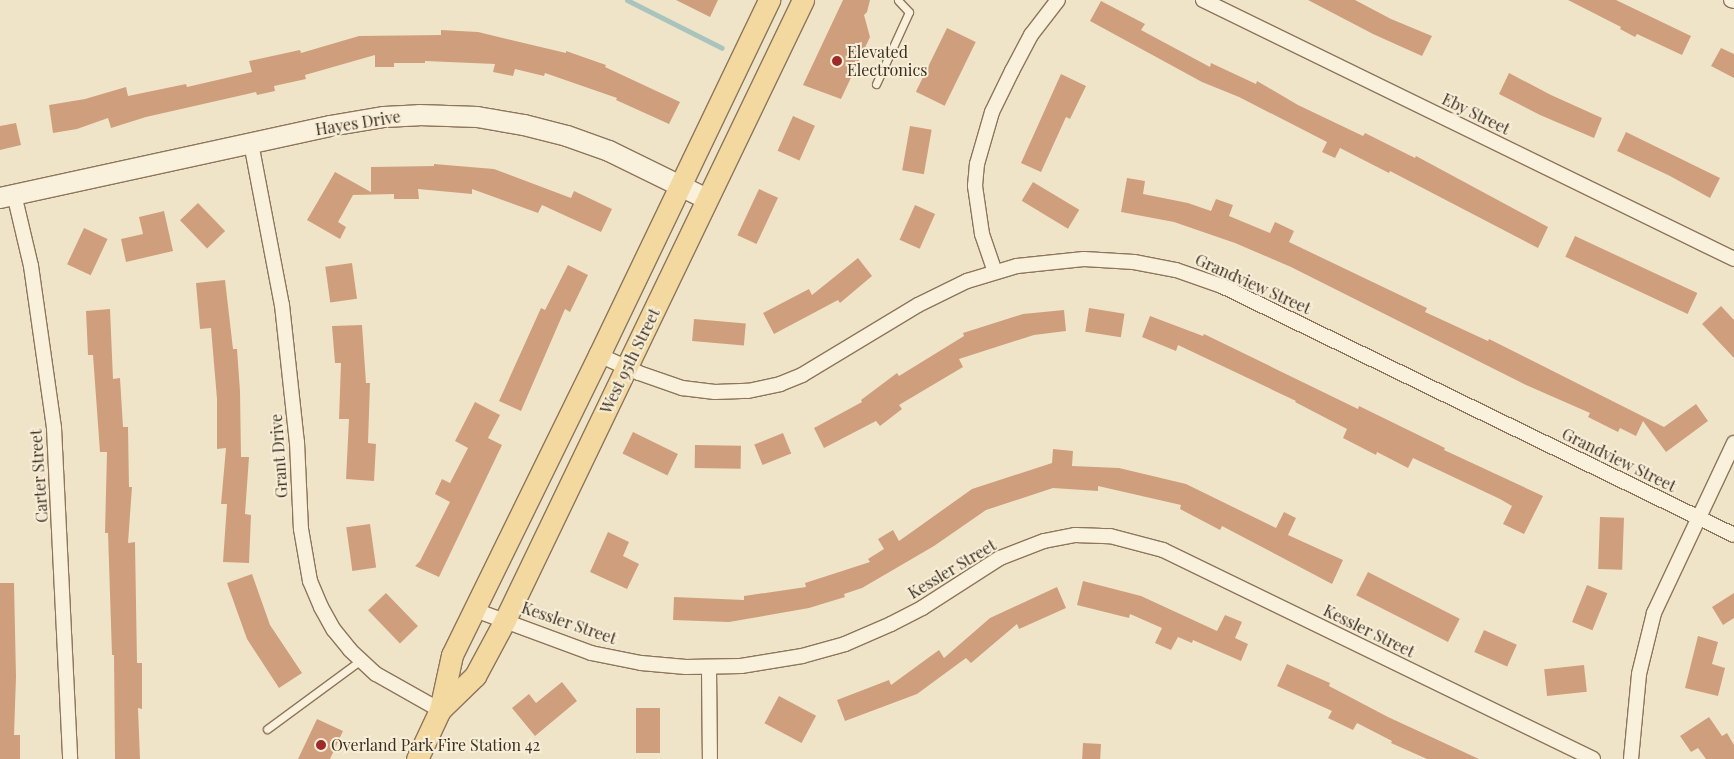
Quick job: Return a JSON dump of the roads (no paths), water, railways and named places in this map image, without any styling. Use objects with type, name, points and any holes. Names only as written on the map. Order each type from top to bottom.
[{"type":"main road","name":"West 95th Street","points":[[417,759],[440,710],[452,655],[476,610],[769,0]]},
{"type":"main road","name":"West 95th Street","points":[[440,710],[475,676],[504,620],[803,0]]},
{"type":"street","points":[[995,272],[982,234],[975,186],[977,164],[992,112],[1012,71],[1031,35],[1058,0]]},
{"type":"street","name":"Eby Street","points":[[1203,0],[1734,259]]},
{"type":"street","name":"Hayes Drive","points":[[7,196],[251,142],[384,117],[419,115],[477,117],[524,125],[567,136],[608,151],[707,199]]},
{"type":"street","name":"Grant Drive","points":[[251,142],[282,305],[297,442],[305,560],[310,581],[320,607],[334,630],[361,660],[376,674],[440,710]]},
{"type":"street","name":"Carter Street","points":[[7,196],[31,266],[54,428],[70,759]]},
{"type":"street","name":"Grandview Street","points":[[599,355],[627,368],[682,388],[698,391],[731,392],[780,384],[823,364],[918,305],[967,281],[1016,266],[1084,259],[1134,262],[1176,270],[1204,279],[1274,311],[1734,535]]},
{"type":"street","points":[[1631,759],[1639,674],[1647,636],[1663,591],[1734,443]]},
{"type":"street","name":"Kessler Street","points":[[476,610],[591,653],[641,663],[709,668],[741,666],[802,656],[845,644],[892,624],[1008,555],[1044,541],[1075,535],[1110,536],[1163,550],[1593,759]]},
{"type":"street","points":[[709,668],[710,759]]},
{"type":"lane","points":[[876,84],[909,12],[898,0]]},
{"type":"lane","points":[[266,729],[361,660]]},
{"type":"waterway","points":[[627,0],[722,48]]},
{"type":"place","name":"Elevated Electronics","points":[[837,61]]},
{"type":"place","name":"Overland Park Fire Station 42","points":[[321,745]]}]
